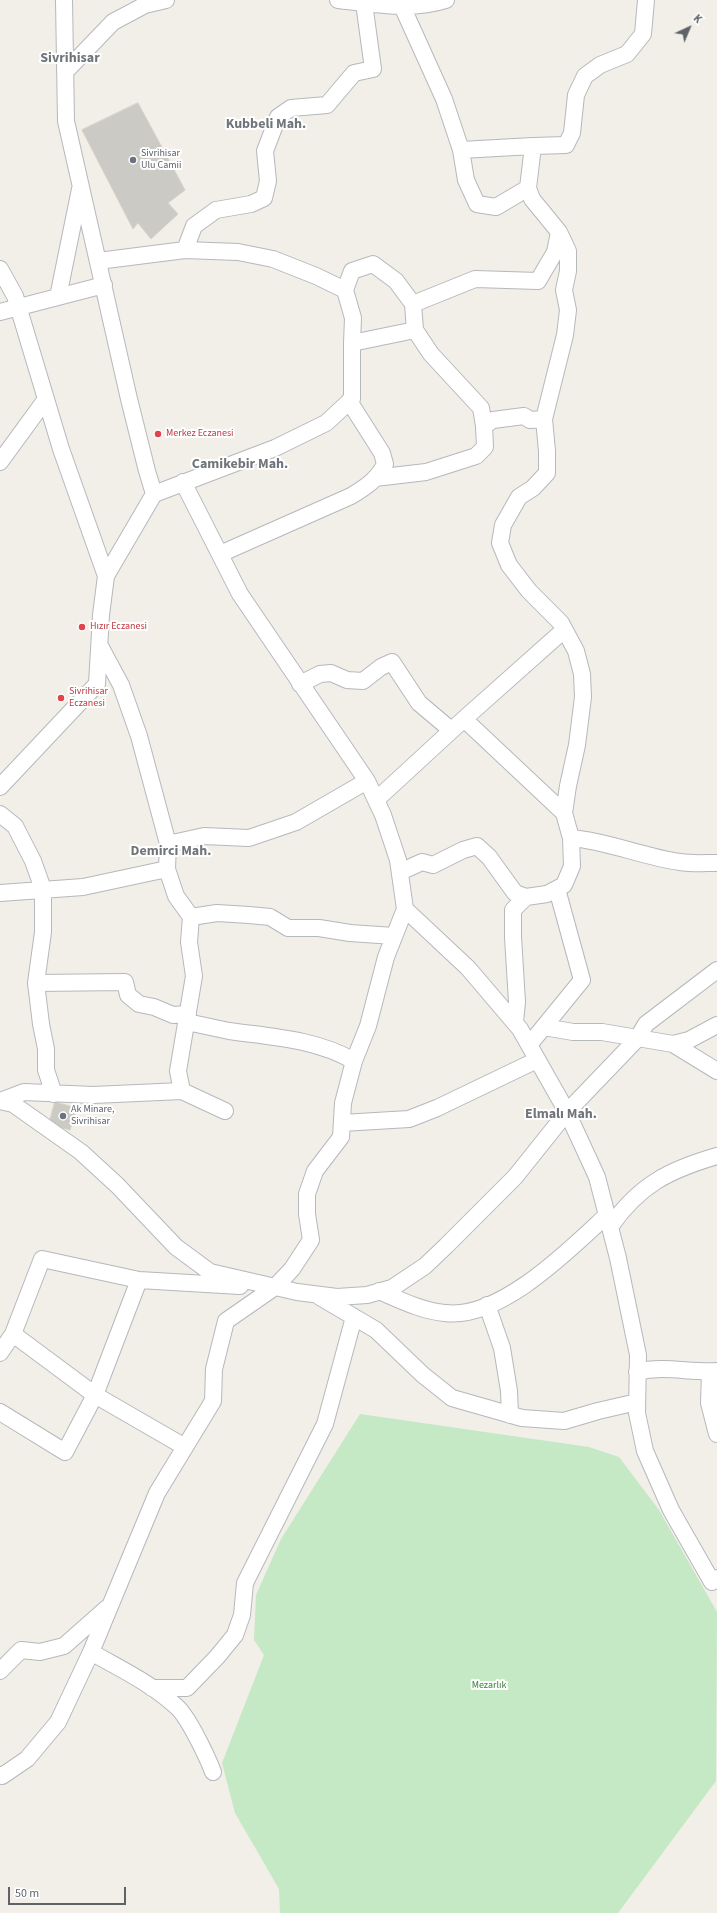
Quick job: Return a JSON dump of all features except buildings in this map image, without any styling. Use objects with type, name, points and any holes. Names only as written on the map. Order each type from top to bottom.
[{"type":"street","points":[[64,0],[66,121],[147,471],[154,494]]},
{"type":"street","points":[[66,72],[113,22],[145,5],[166,0]]},
{"type":"street","points":[[338,0],[402,6],[431,5],[446,0]]},
{"type":"street","points":[[461,150],[566,145],[572,133],[576,95],[585,76],[600,64],[627,54],[643,34],[646,0]]},
{"type":"street","points":[[185,250],[194,226],[216,210],[251,204],[264,198],[268,180],[265,151],[271,131],[278,117],[291,108],[327,105],[354,74],[373,69],[360,2]]},
{"type":"street","points":[[402,6],[444,99],[461,150],[466,180],[477,204],[496,207],[528,188]]},
{"type":"street","points":[[400,872],[422,862],[433,865],[463,850],[477,846],[489,857],[514,893],[526,897],[548,894],[564,885],[572,866],[571,838],[564,813],[577,745],[583,697],[582,674],[576,651],[560,623],[529,591],[509,565],[500,543],[503,525],[519,497],[533,488],[547,473],[547,451],[544,419],[565,335],[568,310],[564,290],[568,271],[568,252],[559,232],[532,199],[528,188],[533,146]]},
{"type":"street","points":[[58,297],[81,183]]},
{"type":"street","points":[[413,304],[475,279],[538,281],[555,252],[559,232]]},
{"type":"street","points":[[98,261],[185,250],[238,252],[273,259],[346,290]]},
{"type":"street","points":[[106,576],[154,494],[275,448],[326,423],[350,402],[352,399],[353,318],[346,290],[352,271],[373,264],[396,281],[413,304],[415,330],[431,354],[481,408],[484,426],[484,447],[476,456],[426,472],[375,478]]},
{"type":"street","points":[[0,269],[15,296],[61,449],[106,576],[97,684],[0,787]]},
{"type":"street","points":[[0,312],[104,285]]},
{"type":"street","points":[[352,342],[415,330]]},
{"type":"street","points":[[0,462],[46,399]]},
{"type":"street","points":[[220,554],[351,496],[367,487],[381,472],[385,464],[382,453],[350,402]]},
{"type":"street","points":[[484,426],[493,420],[524,416],[530,420],[544,419]]},
{"type":"street","points":[[0,1775],[2,1776],[26,1759],[58,1722],[91,1652],[157,1493],[213,1401],[214,1368],[226,1321],[276,1287],[292,1269],[311,1240],[307,1194],[315,1171],[341,1137],[342,1103],[354,1061],[368,1026],[377,988],[394,936],[405,909],[398,860],[383,815],[367,781],[240,594],[183,482]]},
{"type":"street","points":[[376,800],[451,730],[564,630]]},
{"type":"street","points":[[100,646],[121,685],[139,736],[168,844],[167,869],[176,896],[191,917],[189,942],[194,976],[178,1071],[182,1091]]},
{"type":"street","points":[[300,684],[320,674],[331,673],[347,680],[364,681],[381,667],[392,662],[419,702],[451,730]]},
{"type":"street","points":[[464,719],[564,813]]},
{"type":"street","points":[[168,844],[204,836],[250,838],[296,822],[367,781]]},
{"type":"street","points":[[0,814],[15,826],[33,862],[43,889],[44,932],[36,983],[40,1024],[46,1049],[46,1070],[54,1094]]},
{"type":"street","points":[[571,838],[592,839],[650,856],[681,863],[717,862]]},
{"type":"street","points":[[0,893],[83,887],[167,869]]},
{"type":"street","points":[[529,1045],[582,980],[557,889]]},
{"type":"street","points":[[515,1022],[517,1002],[513,910],[526,897]]},
{"type":"street","points":[[405,909],[468,968],[515,1022],[567,1112],[597,1177],[618,1258],[638,1355],[636,1413],[645,1451],[671,1510],[714,1580]]},
{"type":"street","points":[[191,917],[217,913],[270,917],[288,928],[319,928],[350,933],[394,936]]},
{"type":"street","points":[[0,1101],[13,1104],[81,1152],[117,1185],[176,1247],[210,1272],[315,1295],[337,1297],[367,1295],[392,1288],[425,1266],[515,1177],[567,1112],[637,1039],[646,1024],[717,970]]},
{"type":"street","points":[[36,983],[125,982],[128,995],[139,1004],[154,1007],[227,1030],[313,1043],[340,1053],[354,1061]]},
{"type":"street","points":[[544,1027],[573,1032],[602,1032],[672,1044],[689,1040],[717,1025]]},
{"type":"street","points":[[672,1044],[717,1071]]},
{"type":"street","points":[[342,1123],[409,1119],[437,1108],[537,1060]]},
{"type":"street","points":[[0,1101],[24,1092],[93,1095],[182,1091],[225,1111]]},
{"type":"street","points":[[379,1292],[422,1308],[446,1314],[473,1311],[534,1280],[609,1221],[643,1189],[665,1175],[717,1156]]},
{"type":"street","points":[[0,1353],[13,1334],[42,1259],[139,1280],[276,1287]]},
{"type":"street","points":[[0,1412],[65,1452],[95,1395],[139,1280]]},
{"type":"street","points":[[315,1295],[376,1330],[423,1375],[452,1398],[522,1418],[564,1421],[637,1402]]},
{"type":"street","points":[[487,1305],[502,1348],[509,1390],[510,1415]]},
{"type":"street","points":[[152,1688],[187,1688],[217,1657],[235,1635],[242,1615],[245,1582],[325,1424],[354,1318]]},
{"type":"street","points":[[13,1334],[95,1395],[185,1447]]},
{"type":"street","points":[[637,1372],[648,1369],[675,1369],[714,1372],[709,1403],[717,1434]]},
{"type":"street","points":[[0,1671],[21,1650],[40,1652],[64,1646],[110,1605]]},
{"type":"street","points":[[91,1652],[143,1681],[178,1709],[206,1753],[214,1772]]},
{"type":"green space","name":"Mezarlık","points":[[360,1414],[589,1447],[619,1457],[659,1510],[717,1612],[716,1781],[618,1913],[280,1913],[279,1889],[235,1813],[222,1763],[264,1655],[254,1640],[256,1595],[281,1539]]},
{"type":"place","name":"Sivrihisar Ulu Camii","points":[[133,160]]},
{"type":"place","name":"Merkez Eczanesi","points":[[158,434]]},
{"type":"place","name":"Hızır Eczanesi","points":[[82,627]]},
{"type":"place","name":"Sivrihisar Eczanesi","points":[[61,698]]},
{"type":"place","name":"Ak Minare, Sivrihisar","points":[[63,1116]]},
{"type":"district","name":"Sivrihisar","points":[[70,59]]},
{"type":"district","name":"Kubbeli Mah.","points":[[266,125]]},
{"type":"district","name":"Camikebir Mah.","points":[[240,465]]},
{"type":"district","name":"Demirci Mah.","points":[[171,852]]},
{"type":"district","name":"Elmalı Mah.","points":[[561,1115]]}]
